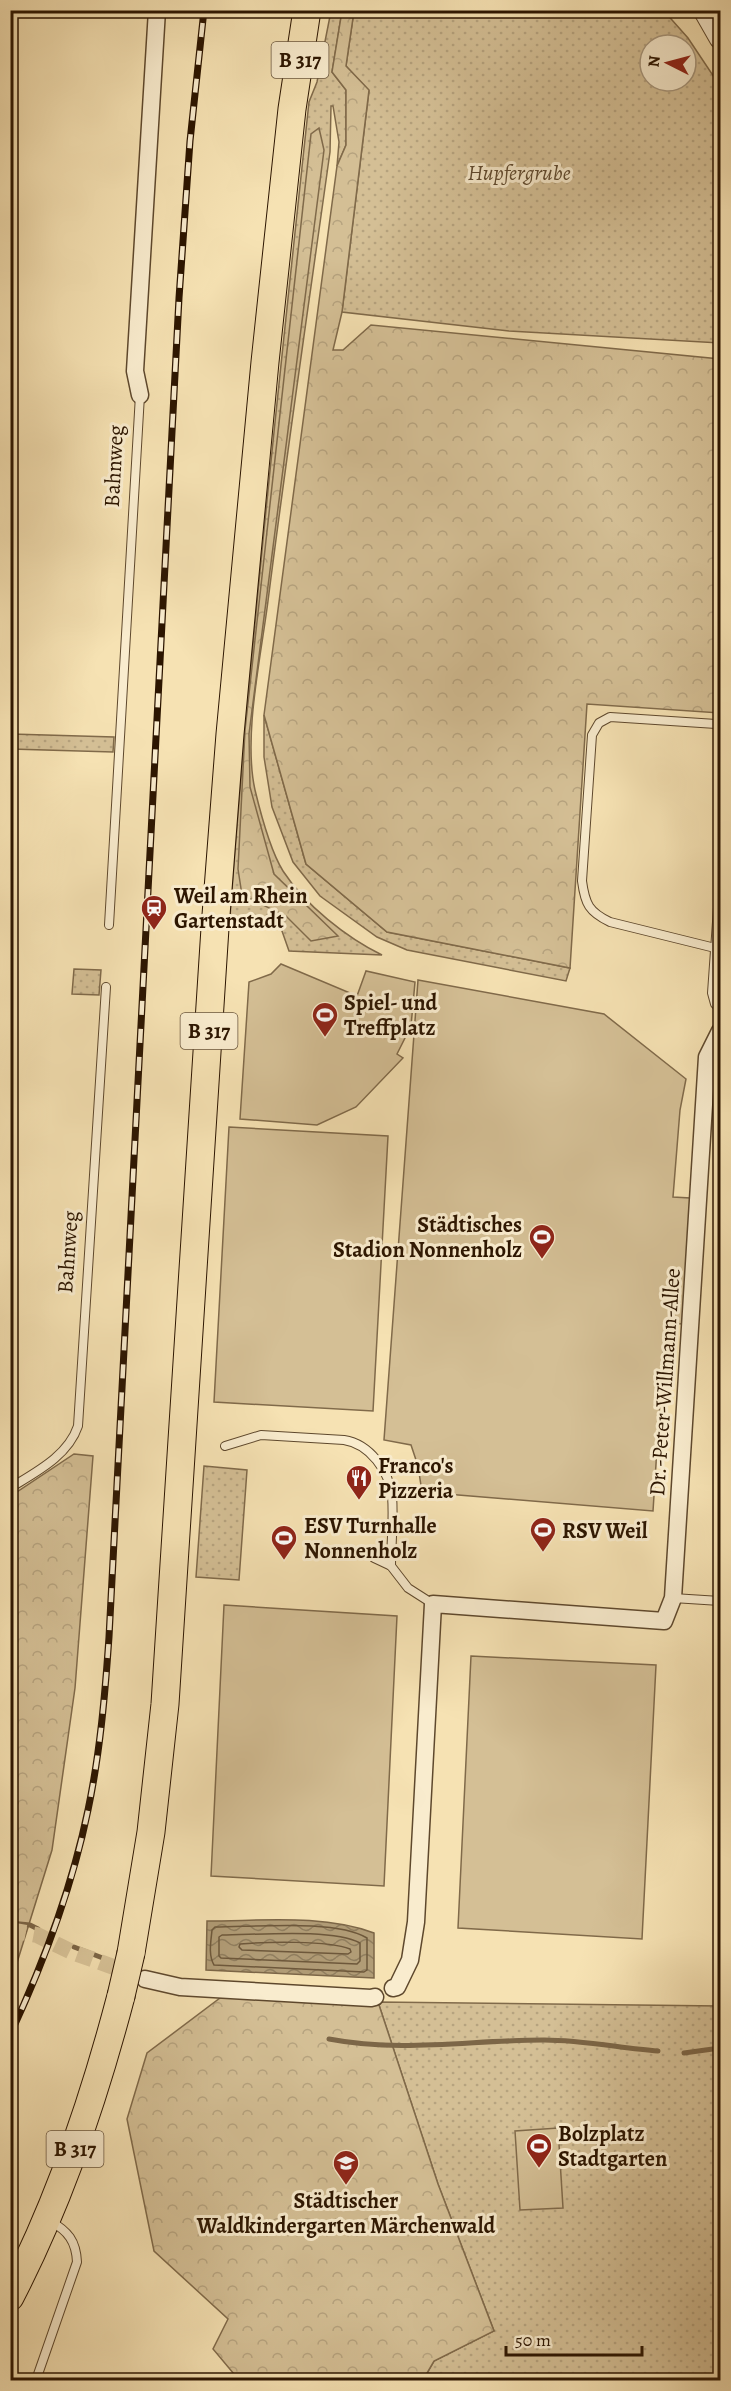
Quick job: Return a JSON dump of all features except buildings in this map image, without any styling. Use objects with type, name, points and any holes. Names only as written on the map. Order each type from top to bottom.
[{"type":"main road","name":"B 317","points":[[10,2297],[47,2220],[86,2119],[131,1953],[151,1832],[165,1704],[215,928],[230,734],[266,350],[292,109],[307,10]]},
{"type":"street","name":"Bahnweg","points":[[140,394],[135,370],[157,10]]},
{"type":"street","points":[[704,10],[720,38]]},
{"type":"street","name":"Dr.-Peter-Willmann-Allee","points":[[433,1604],[664,1621],[673,1598],[707,1057],[720,1031]]},
{"type":"street","points":[[393,1988],[397,1987],[410,1960],[416,1922],[433,1604]]},
{"type":"street","points":[[145,1979],[180,1987],[359,1998],[375,1997]]},
{"type":"lane","name":"Bahnweg","points":[[109,925],[140,394]]},
{"type":"lane","points":[[715,948],[610,922],[595,915],[584,900],[582,881],[592,735],[598,723],[610,717],[720,726]]},
{"type":"lane","points":[[720,879],[712,993],[715,1004],[720,1009]]},
{"type":"lane","name":"Bahnweg","points":[[10,1488],[58,1455],[74,1438],[78,1426],[106,987]]},
{"type":"lane","points":[[225,1446],[261,1435],[344,1440],[356,1442],[367,1448],[387,1480],[392,1495],[391,1566]]},
{"type":"lane","points":[[374,1558],[391,1566],[408,1588],[433,1604]]},
{"type":"lane","points":[[673,1598],[720,1601]]},
{"type":"lane","points":[[36,2380],[77,2262],[76,2250],[71,2237],[63,2228],[47,2220]]},
{"type":"green space","points":[[331,11],[342,11],[332,72],[346,90],[346,145],[337,166],[339,142],[333,106],[331,106],[330,152],[254,696],[252,769],[266,832],[283,871],[292,884],[341,930],[382,955],[289,951],[282,931],[266,920],[230,917],[256,611],[309,102],[317,82]]},
{"type":"green space","points":[[342,11],[354,11],[346,66],[369,90],[342,312],[333,350],[343,350],[371,325],[720,359],[720,713],[587,704],[570,968],[387,932],[306,864],[264,715],[337,166],[346,145],[346,90],[332,72]]},
{"type":"green space","name":"Hupfergrube","points":[[354,11],[664,11],[684,33],[638,33],[638,93],[698,93],[698,53],[720,86],[720,343],[509,331],[342,312],[369,91],[346,66]]},
{"type":"green space","points":[[319,128],[324,150],[249,734],[250,787],[274,874],[338,936],[311,941],[286,916],[242,895],[238,869],[245,730],[311,134]]},
{"type":"green space","points":[[264,715],[306,864],[387,932],[570,968],[566,981],[407,950],[377,937],[320,896],[293,862],[272,807],[264,757]]},
{"type":"green space","points":[[11,734],[114,737],[113,752],[11,749]]},
{"type":"green space","name":"Spiel- und Treffplatz","points":[[281,964],[357,996],[366,971],[415,982],[411,1026],[397,1054],[403,1058],[356,1107],[317,1125],[240,1119],[249,982],[271,974]]},
{"type":"green space","points":[[74,969],[101,970],[99,995],[72,994]]},
{"type":"green space","name":"Städtisches Stadion Nonnenholz","points":[[418,980],[604,1014],[686,1079],[680,1110],[673,1197],[690,1198],[683,1324],[665,1323],[653,1511],[422,1492],[418,1466],[411,1445],[384,1440]]},
{"type":"green space","points":[[229,1127],[388,1136],[373,1411],[214,1402]]},
{"type":"green space","points":[[74,1454],[93,1456],[75,1688],[52,1850],[11,1982],[11,1496]]},
{"type":"green space","points":[[204,1466],[247,1470],[239,1580],[196,1577]]},
{"type":"green space","points":[[224,1605],[397,1616],[384,1886],[211,1876]]},
{"type":"green space","points":[[471,1656],[656,1665],[642,1939],[458,1928]]},
{"type":"green space","points":[[720,1773],[720,1846],[716,1846]]},
{"type":"green space","points":[[224,1995],[378,2002],[438,2184],[494,2331],[434,2361],[423,2380],[239,2380],[213,2349],[228,2319],[154,2251],[127,2119],[147,2053]]},
{"type":"green space","points":[[378,2002],[720,2006],[720,2380],[423,2380],[434,2361],[494,2331],[438,2184]]},
{"type":"green space","name":"Bolzplatz Stadtgarten","points":[[558,2128],[563,2208],[520,2210],[515,2131]]},
{"type":"water","points":[[207,1921],[313,1921],[334,1923],[374,1933],[374,1978],[206,1970]]},
{"type":"waterway","points":[[10,1923],[30,1925],[38,1929]]},
{"type":"waterway","points":[[74,1947],[121,1965]]},
{"type":"waterway","points":[[329,2039],[383,2045],[558,2040],[658,2051]]},
{"type":"waterway","points":[[684,2053],[720,2048]]},
{"type":"tunnel","points":[[10,1930],[37,1935],[72,1952],[133,1974]]},
{"type":"railway","points":[[10,2035],[45,1952],[74,1868],[92,1789],[104,1702],[179,298],[190,141],[204,10]]},
{"type":"place","name":"Weil am Rhein Gartenstadt","points":[[154,931]]},
{"type":"place","name":"Spiel- und Treffplatz","points":[[325,1038]]},
{"type":"place","name":"Städtisches Stadion Nonnenholz","points":[[542,1260]]},
{"type":"place","name":"Franco's Pizzeria","points":[[359,1501]]},
{"type":"place","name":"RSV Weil","points":[[543,1553]]},
{"type":"place","name":"ESV Turnhalle Nonnenholz","points":[[284,1561]]},
{"type":"place","name":"Bolzplatz Stadtgarten","points":[[539,2169]]},
{"type":"place","name":"Städtischer Waldkindergarten Märchenwald","points":[[346,2186]]}]
